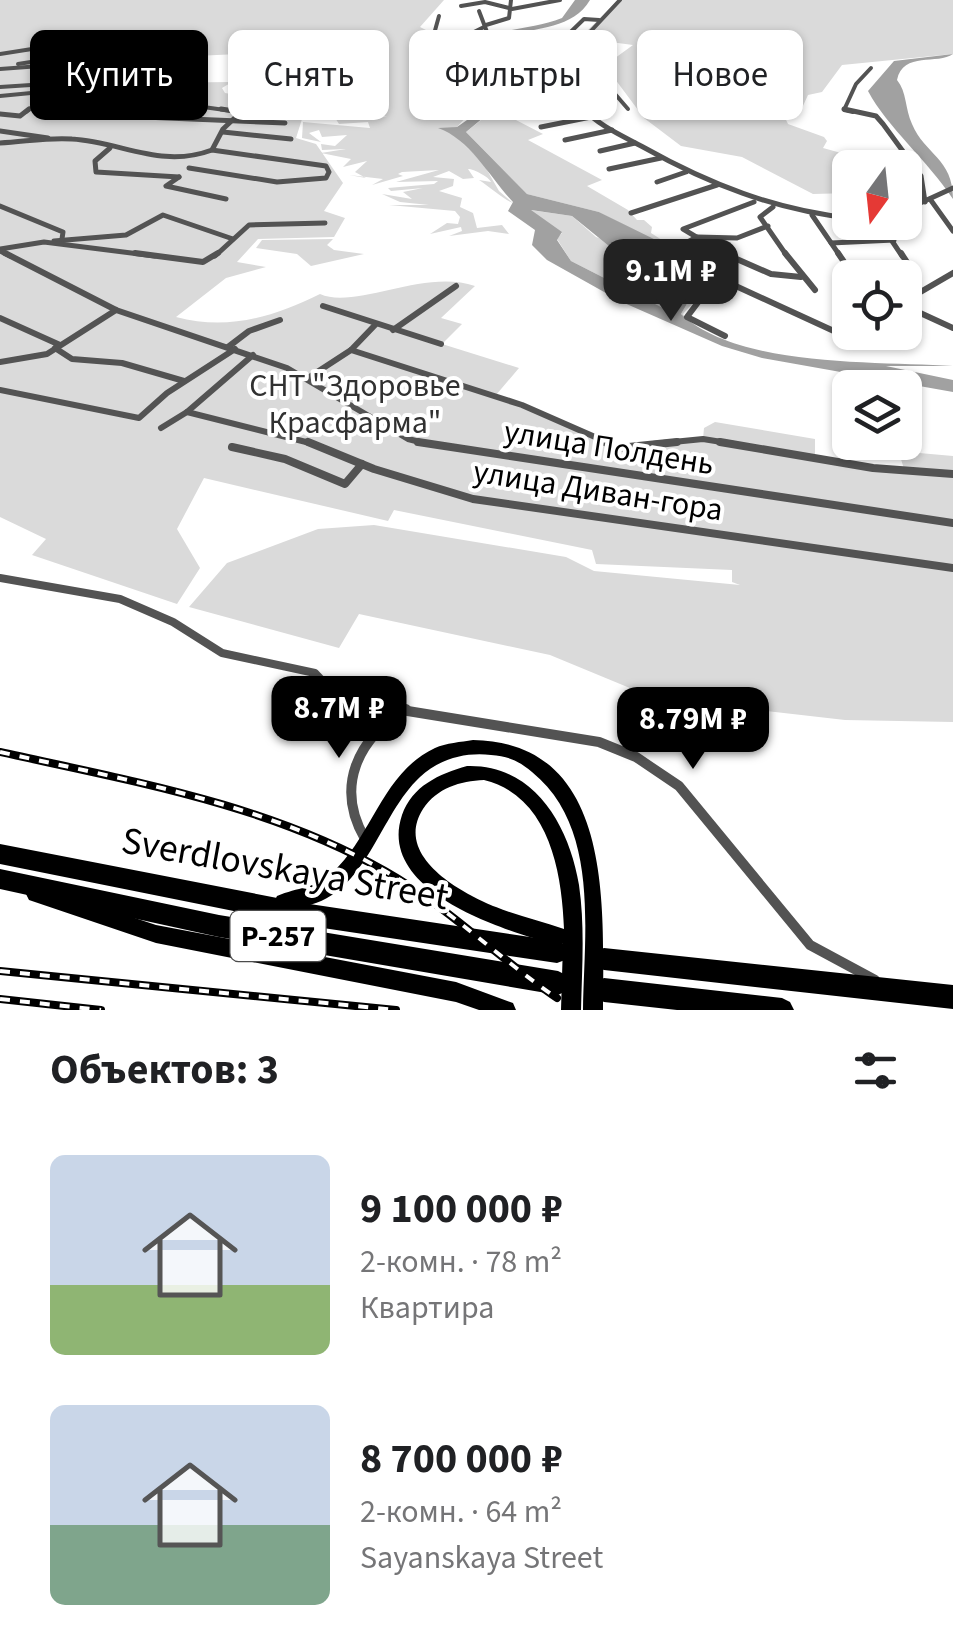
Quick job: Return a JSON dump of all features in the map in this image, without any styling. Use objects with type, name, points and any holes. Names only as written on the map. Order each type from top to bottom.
[{"type":"highway","name":"Sverdlovskaya Street","points":[[0,854],[235,902],[558,944]]},
{"type":"highway","name":"Sverdlovskaya Street","points":[[0,880],[219,926],[558,983]]},
{"type":"highway","points":[[604,954],[953,997]]},
{"type":"highway","points":[[599,1000],[782,1010]]},
{"type":"main road","points":[[235,902],[298,902],[319,894],[340,879],[397,788],[423,763],[463,747],[490,746],[516,752],[544,768],[574,805],[591,877],[599,1000]]},
{"type":"main road","points":[[558,944],[438,885],[418,865],[407,843],[413,808],[427,791],[470,772],[498,776],[542,810],[560,846],[572,924],[572,1010]]},
{"type":"main road","points":[[0,880],[68,908],[198,944],[456,992],[506,1010]]},
{"type":"street","points":[[477,30],[510,18],[511,0]]},
{"type":"street","points":[[522,8],[531,0]]},
{"type":"street","points":[[460,6],[485,2],[510,9],[560,0]]},
{"type":"street","points":[[590,30],[620,0]]},
{"type":"street","points":[[479,11],[486,30]]},
{"type":"street","points":[[435,30],[439,16]]},
{"type":"street","points":[[572,30],[584,19],[600,20]]},
{"type":"street","points":[[0,54],[30,49]]},
{"type":"street","points":[[0,67],[202,58],[194,65],[126,77],[0,87]]},
{"type":"street","points":[[0,67],[30,62]]},
{"type":"street","points":[[871,68],[856,84],[844,110],[876,116],[921,176],[930,199],[953,232]]},
{"type":"street","points":[[0,96],[30,94]]},
{"type":"street","points":[[617,96],[628,109]]},
{"type":"street","points":[[0,114],[20,116],[30,108]]},
{"type":"street","points":[[208,108],[241,112],[212,150]]},
{"type":"street","points":[[196,120],[285,123]]},
{"type":"street","points":[[542,127],[577,120]]},
{"type":"street","points":[[597,120],[686,172],[755,201],[832,217]]},
{"type":"street","points":[[565,140],[612,130]]},
{"type":"street","points":[[0,131],[48,138]]},
{"type":"street","points":[[223,132],[292,138]]},
{"type":"street","points":[[0,143],[48,138],[88,141],[179,161],[212,150],[326,166],[330,172],[326,178],[278,182],[189,168]]},
{"type":"street","points":[[600,151],[636,143]]},
{"type":"street","points":[[110,148],[95,161],[96,172],[179,177],[166,186],[226,199]]},
{"type":"street","points":[[608,168],[661,158]]},
{"type":"street","points":[[657,182],[686,172]]},
{"type":"street","points":[[631,212],[717,185]]},
{"type":"street","points":[[922,203],[953,188]]},
{"type":"street","points":[[755,201],[683,229],[781,276],[801,277]]},
{"type":"street","points":[[0,206],[64,232],[62,239]]},
{"type":"street","points":[[774,207],[760,216],[801,277],[816,290]]},
{"type":"street","points":[[0,250],[62,239],[126,235],[163,215],[233,238]]},
{"type":"street","points":[[812,215],[843,260]]},
{"type":"street","points":[[44,242],[203,262],[249,224],[326,223]]},
{"type":"street","points":[[768,226],[730,240],[697,238],[680,246],[677,259],[832,330]]},
{"type":"street","points":[[831,243],[892,241],[905,260]]},
{"type":"street","name":"улица Полдень","points":[[0,250],[116,310],[254,355],[308,378],[408,439],[430,446],[953,523]]},
{"type":"street","points":[[702,271],[705,293],[686,313],[687,317],[725,336]]},
{"type":"street","points":[[922,292],[953,273]]},
{"type":"street","points":[[393,330],[456,286]]},
{"type":"street","points":[[323,306],[441,344]]},
{"type":"street","points":[[0,362],[18,363],[58,346],[84,334],[116,310]]},
{"type":"street","points":[[922,312],[953,328]]},
{"type":"street","points":[[0,318],[58,346],[72,359],[122,364],[184,382]]},
{"type":"street","points":[[0,390],[139,418],[249,331],[280,320]]},
{"type":"street","points":[[308,378],[351,350],[376,326]]},
{"type":"street","points":[[351,350],[522,405],[619,448],[703,439],[873,468],[953,474]]},
{"type":"street","points":[[161,428],[254,355]]},
{"type":"street","name":"улица Диван-гора","points":[[186,412],[299,438],[362,464],[472,499],[953,568]]},
{"type":"street","points":[[232,447],[285,459],[345,484],[362,464]]},
{"type":"street","points":[[0,578],[120,599],[173,622],[222,652],[314,672],[340,700],[600,742],[636,757],[679,786],[810,945],[901,992]]},
{"type":"street","points":[[365,840],[350,811],[348,792],[374,739],[390,717],[406,709]]},
{"type":"green space","name":"СНТ \"Здоровье Красфарма\"","points":[[0,0],[444,0],[420,27],[426,30],[409,30],[409,120],[463,120],[448,129],[483,163],[499,191],[513,203],[479,180],[491,182],[474,170],[468,169],[474,178],[463,179],[449,171],[433,177],[454,179],[453,186],[439,191],[462,198],[460,207],[473,213],[477,228],[502,225],[509,234],[488,231],[449,236],[462,231],[461,227],[430,234],[447,223],[458,224],[460,217],[455,211],[389,205],[429,205],[400,202],[382,194],[412,199],[403,192],[423,188],[388,188],[434,184],[438,181],[396,182],[439,170],[402,172],[398,174],[403,176],[372,185],[383,179],[355,172],[367,161],[343,167],[351,159],[322,153],[343,183],[324,211],[345,218],[334,237],[258,239],[237,262],[266,267],[226,278],[176,317],[232,322],[267,315],[320,294],[352,297],[413,285],[455,282],[475,286],[441,318],[462,324],[442,344],[519,368],[496,395],[619,448],[703,439],[704,428],[715,422],[815,439],[815,457],[832,460],[904,469],[901,460],[922,460],[922,453],[953,456],[953,722],[845,720],[654,698],[550,655],[359,614],[339,648],[189,607],[227,563],[318,529],[374,525],[566,557],[594,571],[740,585],[732,582],[732,570],[596,564],[592,550],[394,510],[388,521],[204,478],[177,529],[200,568],[177,604],[32,555],[46,539],[0,517]]},
{"type":"green space","points":[[618,0],[953,0],[953,54],[842,65],[822,92],[808,95],[803,106],[803,30],[637,30],[637,109],[617,82],[617,57],[633,45],[617,43],[617,30],[588,30]]},
{"type":"green space","points":[[481,120],[516,120],[543,134],[528,140],[602,180],[587,186],[628,210],[637,220],[644,220],[652,227],[651,233],[676,249],[675,258],[700,274],[700,295],[683,314],[685,318],[681,314],[695,290],[674,267],[671,249],[599,212],[527,194],[466,132]]},
{"type":"green space","points":[[647,120],[786,120],[827,141],[823,148],[832,150],[832,193],[813,194],[742,157],[681,146]]},
{"type":"green space","points":[[530,210],[572,216],[596,237],[661,259],[687,292],[665,309],[571,261],[557,239],[562,233]]},
{"type":"green space","points":[[333,239],[327,245],[334,250],[364,254],[311,266],[297,254],[256,248],[262,240]]},
{"type":"shaded area","points":[[575,0],[590,0],[581,11],[558,24],[513,30],[562,18]]},
{"type":"shaded area","points":[[953,54],[906,65],[897,80],[917,134],[948,174],[953,199],[922,159],[922,150],[914,150],[868,91],[894,61]]},
{"type":"shaded area","points":[[467,120],[481,120],[466,132],[527,194],[599,212],[668,246],[677,271],[695,290],[681,314],[706,332],[773,353],[849,362],[953,366],[832,370],[762,358],[722,346],[622,302],[547,260],[532,245],[535,230],[508,211],[513,202],[460,141],[438,128],[457,127]],"holes":[[[531,210],[572,216],[609,246],[661,259],[686,293],[665,309],[571,261],[557,240],[562,232]]]},
{"type":"shaded area","points":[[922,374],[953,380],[953,392],[922,386]]},
{"type":"railway","points":[[0,752],[197,797],[293,828],[340,848],[430,900],[557,998]]},
{"type":"railway","points":[[0,971],[396,1010]]},
{"type":"railway","points":[[0,999],[101,1010]]}]
